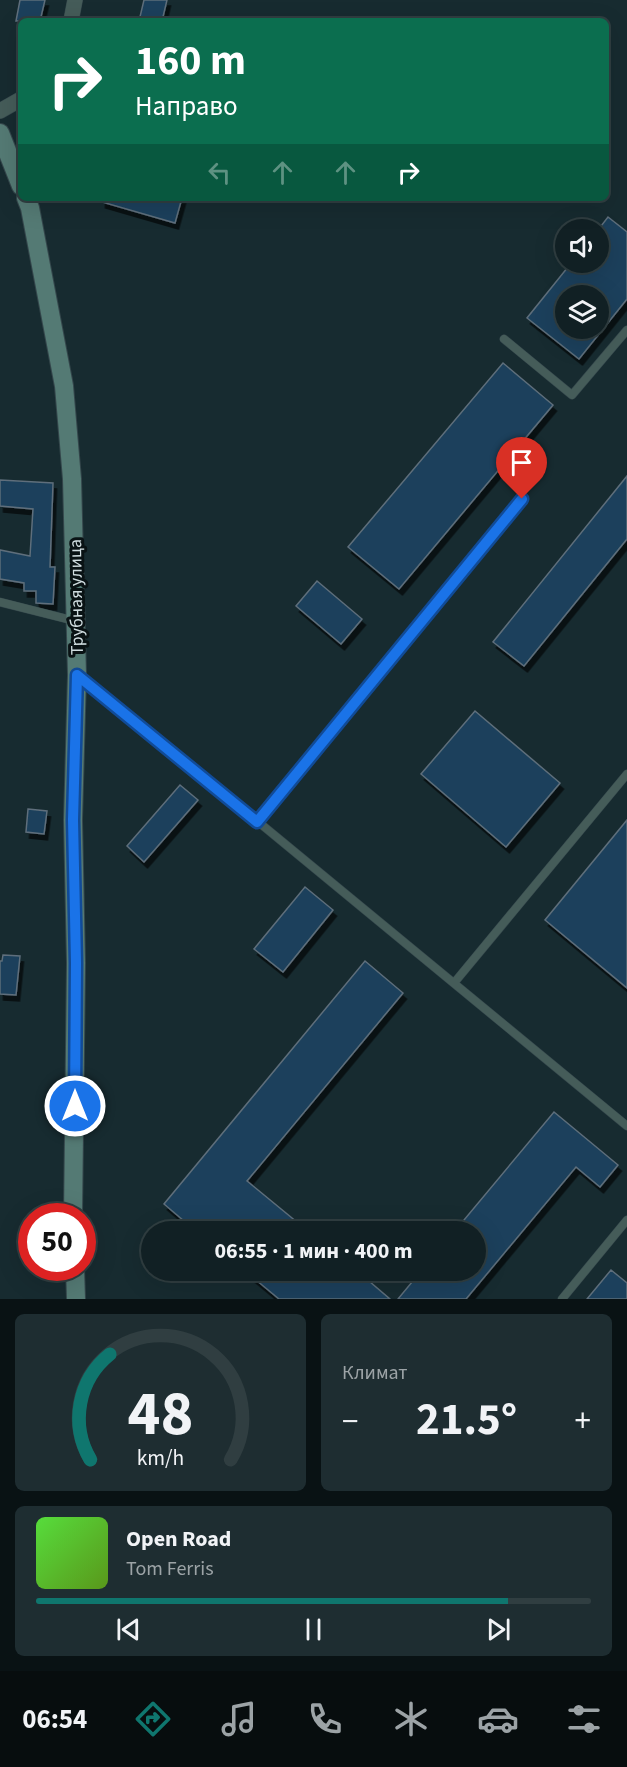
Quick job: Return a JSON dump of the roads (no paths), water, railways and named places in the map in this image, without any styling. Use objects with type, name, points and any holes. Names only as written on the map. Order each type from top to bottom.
[{"type":"main road","points":[[0,133],[18,178]]},
{"type":"main road","name":"Трубная улица","points":[[27,201],[35,231],[64,386],[72,479],[77,675],[73,820],[76,963],[73,1203]]},
{"type":"main road","points":[[76,1281],[77,1298]]},
{"type":"street","points":[[72,18],[75,0]]},
{"type":"street","points":[[0,111],[18,101]]},
{"type":"lane","points":[[504,339],[572,394],[627,330]]},
{"type":"lane","points":[[257,822],[522,499]]},
{"type":"lane","points":[[0,602],[76,621]]},
{"type":"lane","points":[[77,675],[627,1126]]},
{"type":"lane","points":[[454,983],[627,774]]},
{"type":"lane","points":[[562,1299],[627,1220]]}]
